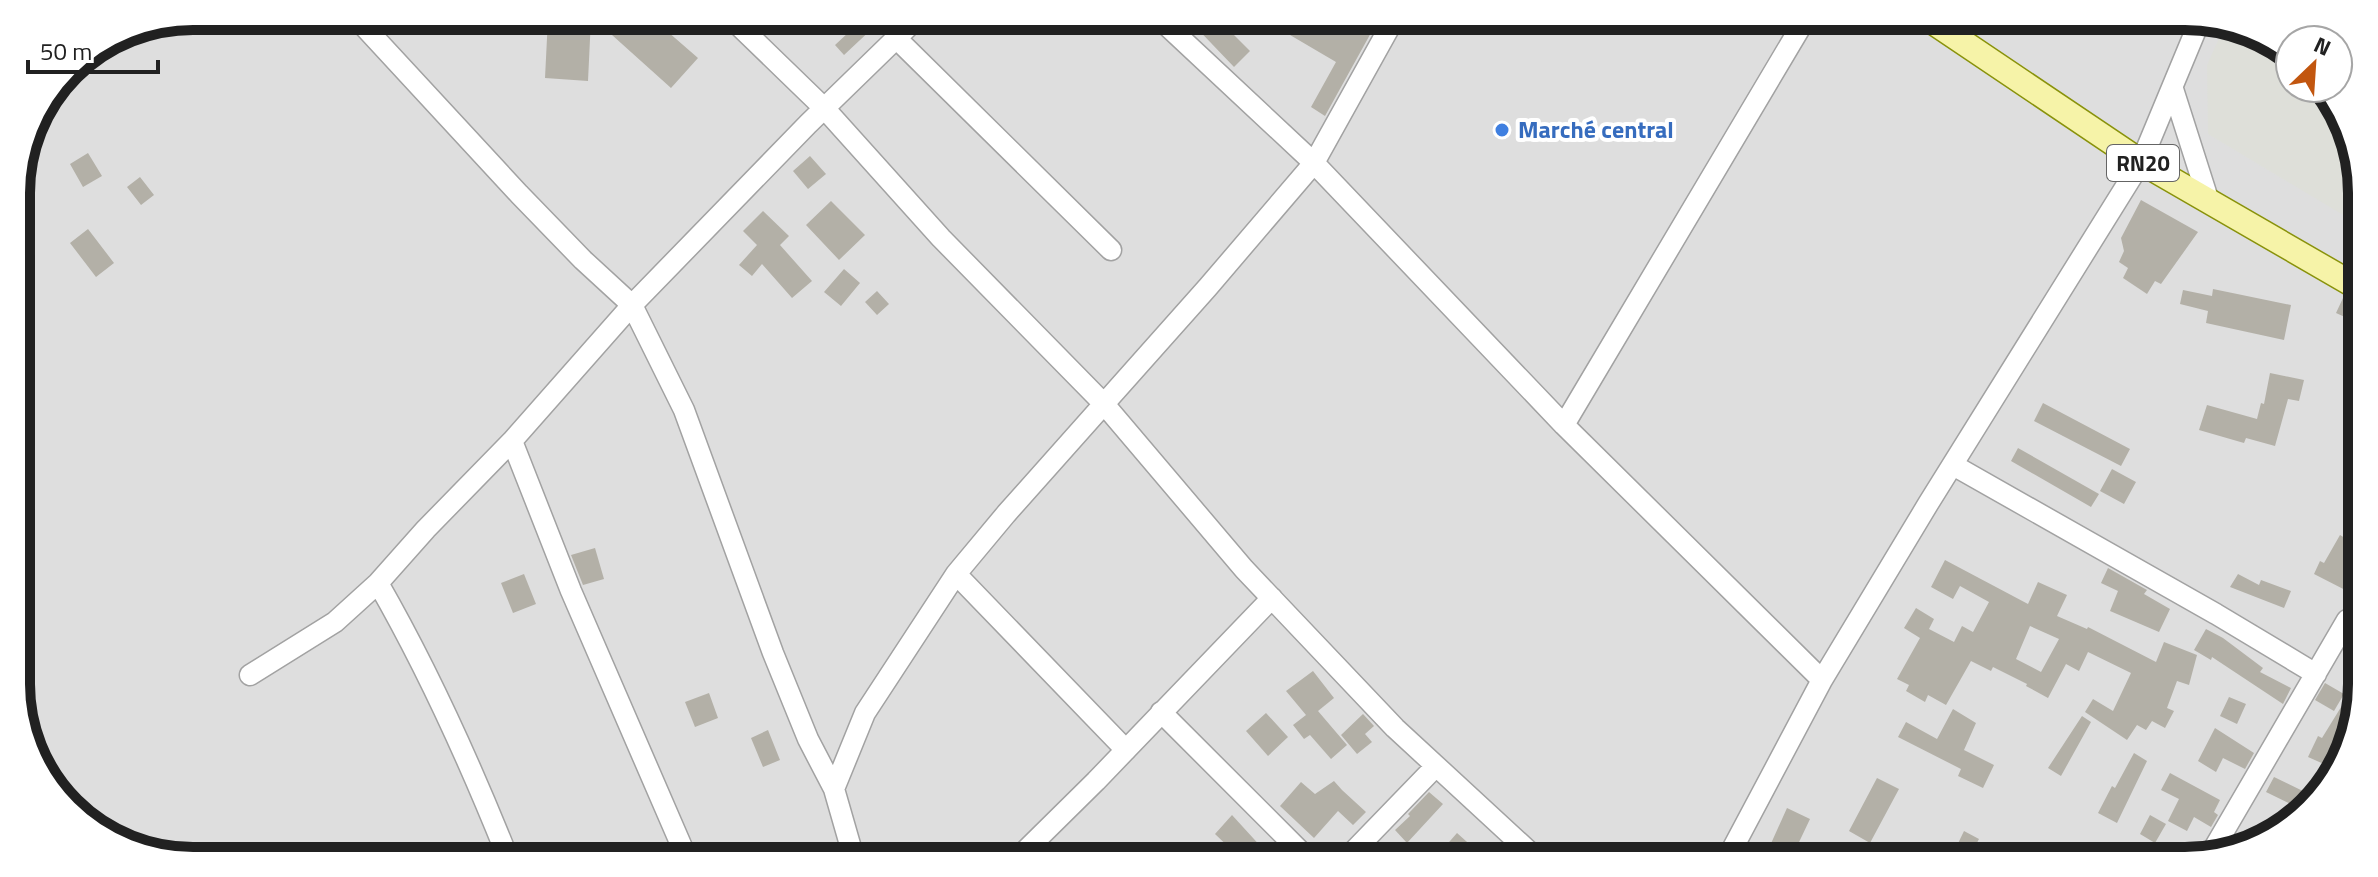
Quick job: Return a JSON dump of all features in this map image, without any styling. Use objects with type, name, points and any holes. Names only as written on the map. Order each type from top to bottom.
[{"type":"main road","name":"RN20","points":[[1945,30],[2141,162],[2348,282]]},
{"type":"street","points":[[370,30],[519,194],[632,305],[684,410],[779,667],[808,739],[834,789],[851,847]]},
{"type":"street","points":[[743,30],[825,109],[941,238],[1104,404],[1244,569],[1395,728],[1524,847]]},
{"type":"street","points":[[250,675],[335,622],[378,583],[512,441],[632,305],[906,30]]},
{"type":"street","points":[[1172,30],[1314,163],[1564,425],[1822,680]]},
{"type":"street","points":[[834,789],[865,713],[956,574],[1314,163],[1388,30]]},
{"type":"street","points":[[1564,425],[1799,30]]},
{"type":"street","points":[[1733,847],[1822,680],[2141,162],[2196,31]]},
{"type":"street","points":[[897,39],[1111,250]]},
{"type":"street","points":[[2173,89],[2209,202]]},
{"type":"street","points":[[512,441],[571,591],[682,847]]},
{"type":"street","points":[[1953,465],[2316,674]]},
{"type":"street","points":[[956,574],[1126,750]]},
{"type":"street","points":[[378,583],[436,691],[503,847]]},
{"type":"street","points":[[1029,847],[1272,598]]},
{"type":"street","points":[[2217,844],[2347,620]]},
{"type":"street","points":[[1161,712],[1296,847]]},
{"type":"street","points":[[1358,847],[1436,766]]},
{"type":"shaded area","points":[[193,30],[2185,30],[2216,33],[2257,47],[2274,57],[2274,104],[2321,104],[2336,131],[2347,172],[2348,684],[2347,705],[2339,736],[2314,783],[2284,813],[2237,838],[2195,847],[193,847],[172,846],[141,838],[103,819],[71,791],[47,756],[39,736],[31,705],[30,684],[30,183],[42,131],[58,103],[86,71],[131,42],[172,31]]},
{"type":"shaded area","points":[[2221,34],[2257,47],[2274,57],[2274,104],[2321,104],[2336,131],[2342,151],[2347,172],[2348,218],[2208,134],[2207,65]]},
{"type":"building","points":[[547,30],[590,30],[588,81],[545,78]]},
{"type":"building","points":[[616,30],[666,30],[698,58],[671,88],[612,35]]},
{"type":"building","points":[[851,30],[871,30],[844,55],[835,45]]},
{"type":"building","points":[[1199,30],[1229,30],[1250,51],[1234,67]]},
{"type":"building","points":[[1281,30],[1344,30],[1352,35],[1355,30],[1372,31],[1325,116],[1311,107],[1336,62]]},
{"type":"building","points":[[88,153],[102,176],[83,187],[70,164]]},
{"type":"building","points":[[810,156],[826,174],[808,189],[793,171]]},
{"type":"building","points":[[140,177],[154,195],[141,205],[127,187]]},
{"type":"building","points":[[2141,200],[2198,232],[2161,284],[2155,281],[2147,294],[2123,278],[2128,268],[2119,262],[2124,251],[2121,238]]},
{"type":"building","points":[[831,201],[865,235],[839,260],[806,225]]},
{"type":"building","points":[[763,211],[789,236],[780,245],[812,281],[792,298],[762,264],[752,276],[739,265],[757,245],[743,231]]},
{"type":"building","points":[[88,229],[114,263],[96,277],[70,243]]},
{"type":"building","points":[[844,269],[860,283],[841,306],[824,292]]},
{"type":"building","points":[[2213,289],[2291,305],[2284,340],[2206,323],[2208,311],[2180,304],[2183,290],[2212,296]]},
{"type":"building","points":[[877,291],[889,304],[877,315],[865,302]]},
{"type":"building","points":[[2343,298],[2348,300],[2348,318],[2336,313]]},
{"type":"building","points":[[2270,373],[2304,380],[2299,401],[2288,399],[2275,446],[2246,438],[2244,443],[2199,430],[2207,405],[2257,419],[2261,403],[2264,404]]},
{"type":"building","points":[[2043,403],[2130,449],[2121,466],[2034,421]]},
{"type":"building","points":[[2018,448],[2099,494],[2091,507],[2011,461]]},
{"type":"building","points":[[2112,469],[2136,482],[2124,504],[2100,491]]},
{"type":"building","points":[[2340,535],[2348,540],[2348,591],[2314,574],[2320,561],[2324,563]]},
{"type":"building","points":[[595,548],[604,579],[583,585],[571,555]]},
{"type":"building","points":[[1945,560],[2028,604],[2038,582],[2067,595],[2057,616],[2088,627],[2156,662],[2164,642],[2197,655],[2189,685],[2177,681],[2167,708],[2174,711],[2165,728],[2152,721],[2146,730],[2137,725],[2127,740],[2085,712],[2093,699],[2113,711],[2131,673],[2088,652],[2079,671],[2066,664],[2048,698],[1993,667],[1991,671],[1971,661],[1946,705],[1928,695],[1925,702],[1906,691],[1909,685],[1897,679],[1920,638],[1904,628],[1916,608],[1934,619],[1929,629],[1954,642],[1962,626],[1973,632],[1989,602],[1960,586],[1953,599],[1931,587]],"holes":[[[2030,626],[2059,639],[2041,672],[2016,659]]]},
{"type":"building","points":[[2108,568],[2147,590],[2144,594],[2170,609],[2159,632],[2110,611],[2118,591],[2101,583]]},
{"type":"building","points":[[524,574],[536,604],[513,613],[501,583]]},
{"type":"building","points":[[2238,574],[2259,585],[2261,580],[2291,591],[2284,608],[2230,587]]},
{"type":"building","points":[[2206,629],[2263,668],[2260,672],[2291,688],[2283,704],[2212,657],[2211,660],[2194,650]]},
{"type":"building","points":[[1313,671],[1334,698],[1318,711],[1347,745],[1331,759],[1310,735],[1304,739],[1293,725],[1306,715],[1286,691]]},
{"type":"building","points":[[2325,683],[2344,694],[2334,711],[2315,700]]},
{"type":"building","points":[[709,693],[718,718],[695,727],[685,702]]},
{"type":"building","points":[[2229,697],[2246,704],[2237,724],[2220,716]]},
{"type":"building","points":[[2347,700],[2339,736],[2326,765],[2308,757],[2318,736],[2322,738]]},
{"type":"building","points":[[1953,709],[1976,723],[1964,750],[1994,765],[1983,788],[1958,776],[1961,769],[1898,737],[1906,722],[1937,739]]},
{"type":"building","points":[[1266,713],[1288,737],[1268,756],[1246,731]]},
{"type":"building","points":[[1363,714],[1374,726],[1365,734],[1372,742],[1357,754],[1341,735]]},
{"type":"building","points":[[2082,716],[2091,722],[2061,776],[2048,768]]},
{"type":"building","points":[[2215,728],[2254,753],[2245,769],[2223,758],[2216,772],[2198,761]]},
{"type":"building","points":[[768,730],[780,760],[763,767],[751,738]]},
{"type":"building","points":[[2134,753],[2147,761],[2117,823],[2098,813]]},
{"type":"building","points":[[2170,773],[2220,800],[2214,812],[2218,815],[2211,827],[2194,817],[2187,831],[2168,821],[2179,799],[2161,790]]},
{"type":"building","points":[[2274,777],[2306,792],[2293,805],[2266,792]]},
{"type":"building","points":[[1877,778],[1899,789],[1870,843],[1849,831]]},
{"type":"building","points":[[1334,781],[1366,812],[1353,825],[1338,811],[1314,838],[1280,806],[1301,782],[1315,794]]},
{"type":"building","points":[[1429,792],[1443,804],[1407,843],[1395,830]]},
{"type":"building","points":[[1787,808],[1810,819],[1797,847],[1769,847]]},
{"type":"building","points":[[1232,815],[1261,847],[1229,847],[1215,834]]},
{"type":"building","points":[[2150,815],[2166,824],[2155,843],[2140,834]]},
{"type":"building","points":[[1964,831],[1979,839],[1975,847],[1956,847]]},
{"type":"building","points":[[1457,833],[1473,847],[1445,847]]},
{"type":"place","name":"Marché central","points":[[1502,130]]}]
